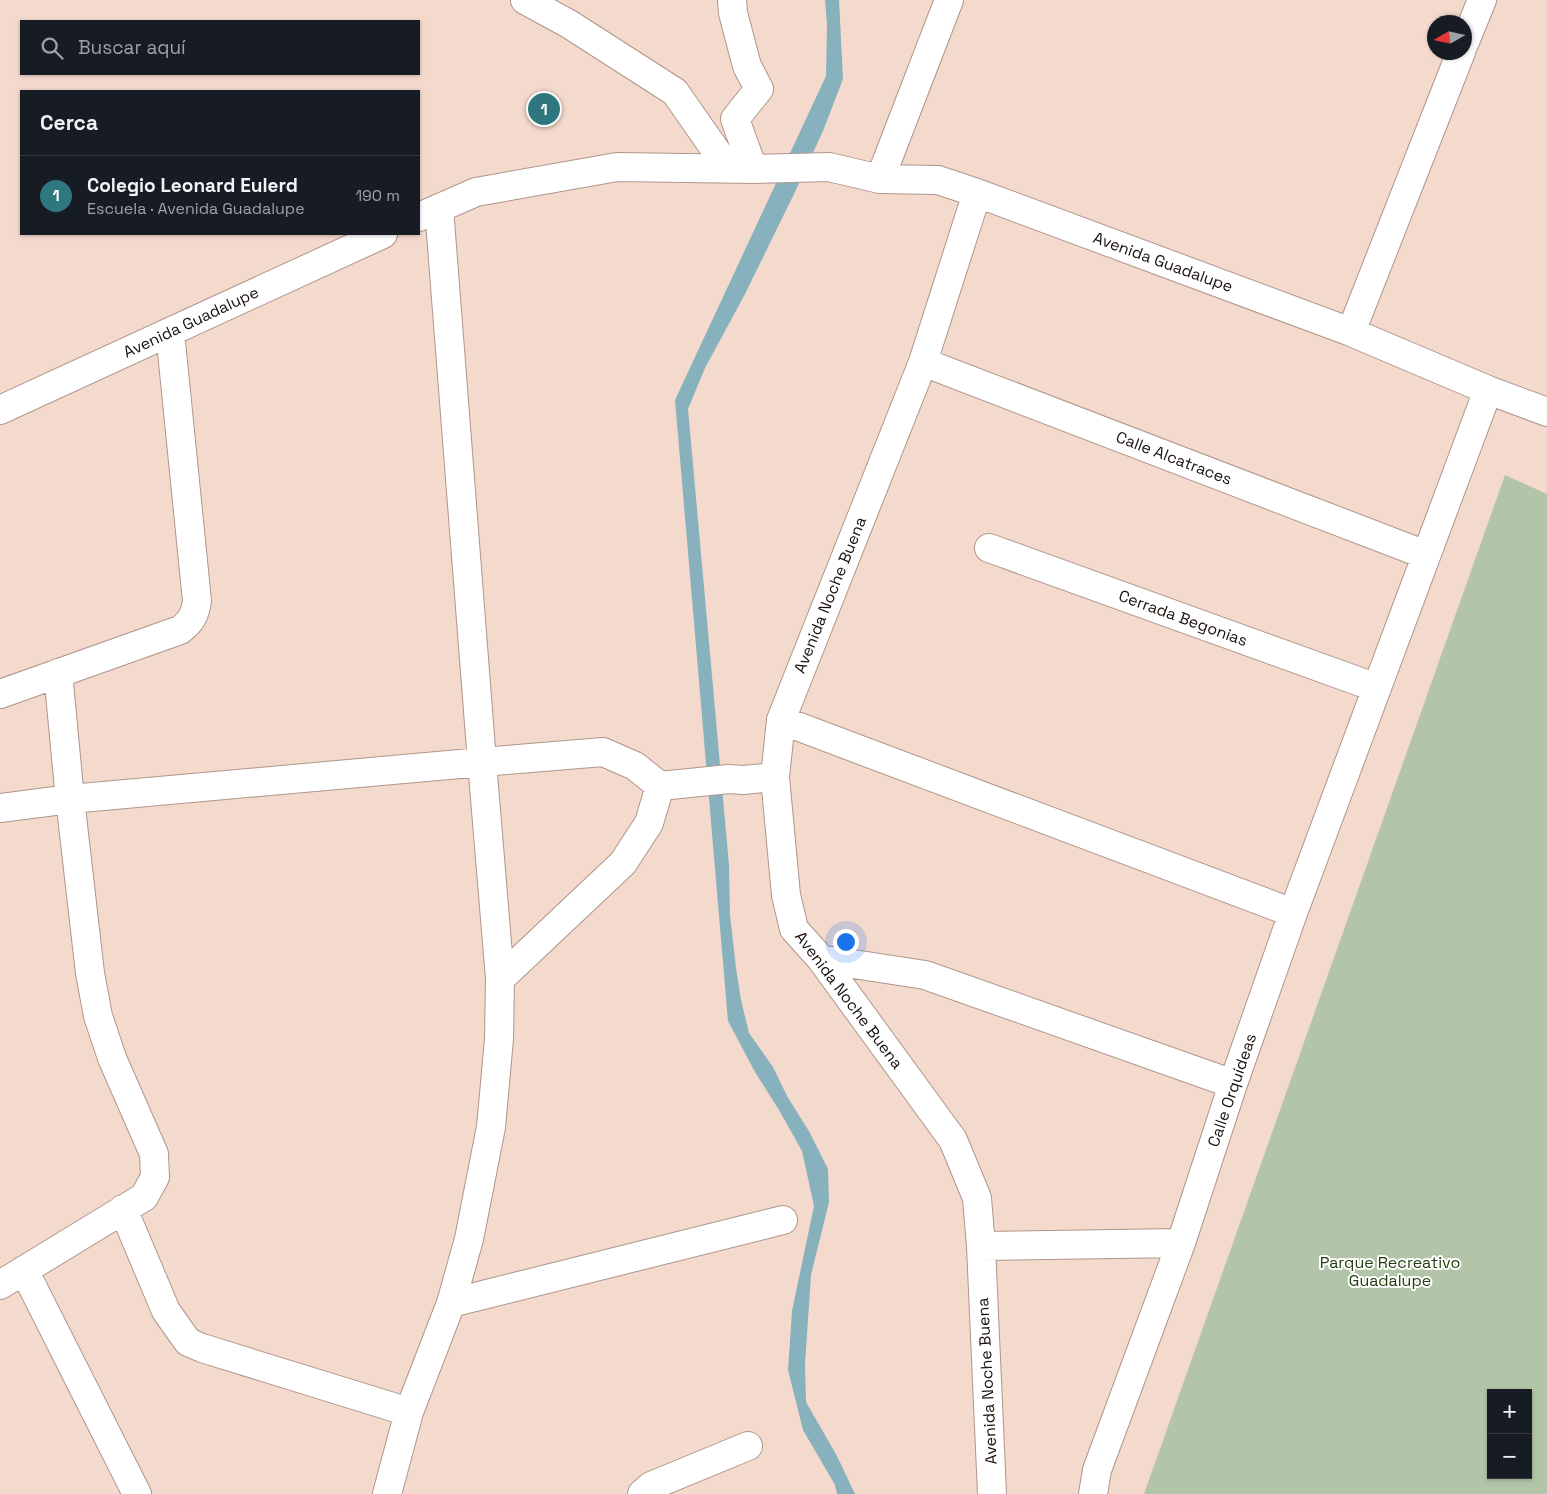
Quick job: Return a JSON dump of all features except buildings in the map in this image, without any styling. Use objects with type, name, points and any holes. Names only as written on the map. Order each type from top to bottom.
[{"type":"street","points":[[525,0],[569,24],[675,92],[740,168]]},
{"type":"street","points":[[732,0],[733,12],[747,66],[759,89],[735,119],[740,168]]},
{"type":"street","points":[[880,179],[949,0]]},
{"type":"street","points":[[1472,24],[1482,0]]},
{"type":"street","points":[[1351,332],[1458,60]]},
{"type":"street","points":[[387,1494],[410,1412],[451,1303],[469,1239],[491,1127],[499,1038],[500,979],[482,762],[429,212],[476,192],[618,167],[740,168]]},
{"type":"street","name":"Avenida Guadalupe","points":[[740,168],[829,167],[880,179],[938,180],[978,193],[1351,332],[1488,390],[1547,412]]},
{"type":"street","name":"Avenida Noche Buena","points":[[978,193],[922,362],[781,720],[776,776],[786,895],[794,929],[822,959],[953,1140],[977,1198],[981,1246],[992,1494]]},
{"type":"street","name":"Avenida Guadalupe","points":[[0,410],[381,235]]},
{"type":"street","points":[[0,694],[180,630],[189,624],[196,613],[197,601],[170,332]]},
{"type":"street","name":"Calle Alcatraces","points":[[922,362],[1426,555]]},
{"type":"street","name":"Calle Orquídeas","points":[[1093,1494],[1097,1470],[1181,1243],[1233,1084],[1293,913],[1488,390]]},
{"type":"street","name":"Cerrada Begonias","points":[[989,548],[1377,688]]},
{"type":"street","points":[[0,1285],[144,1197],[155,1177],[154,1154],[112,1058],[98,1016],[90,973],[58,673]]},
{"type":"street","points":[[781,720],[1293,913]]},
{"type":"street","points":[[0,808],[70,799],[602,752],[636,766],[660,786],[776,776]]},
{"type":"street","points":[[500,979],[623,863],[648,823],[660,786]]},
{"type":"street","points":[[822,959],[926,975],[1233,1084]]},
{"type":"street","points":[[123,1209],[166,1311],[188,1342],[202,1348],[410,1412]]},
{"type":"street","points":[[451,1303],[783,1220]]},
{"type":"street","points":[[981,1246],[1181,1243]]},
{"type":"street","points":[[24,1270],[137,1494]]},
{"type":"street","points":[[642,1494],[651,1486],[748,1446]]},
{"type":"green space","name":"Parque Recreativo Guadalupe","points":[[1505,475],[1547,494],[1547,1494],[1144,1494]]},
{"type":"water","points":[[825,0],[839,0],[843,79],[823,131],[793,196],[744,296],[705,368],[688,409],[729,865],[730,915],[736,968],[749,1033],[773,1067],[828,1169],[829,1202],[811,1275],[805,1364],[806,1402],[837,1456],[855,1494],[837,1494],[835,1485],[803,1430],[788,1370],[792,1311],[814,1206],[802,1151],[755,1072],[728,1021],[675,400],[826,76],[827,24]]},
{"type":"place","name":"Colegio Leonard Eulerd","points":[[544,109]]}]
